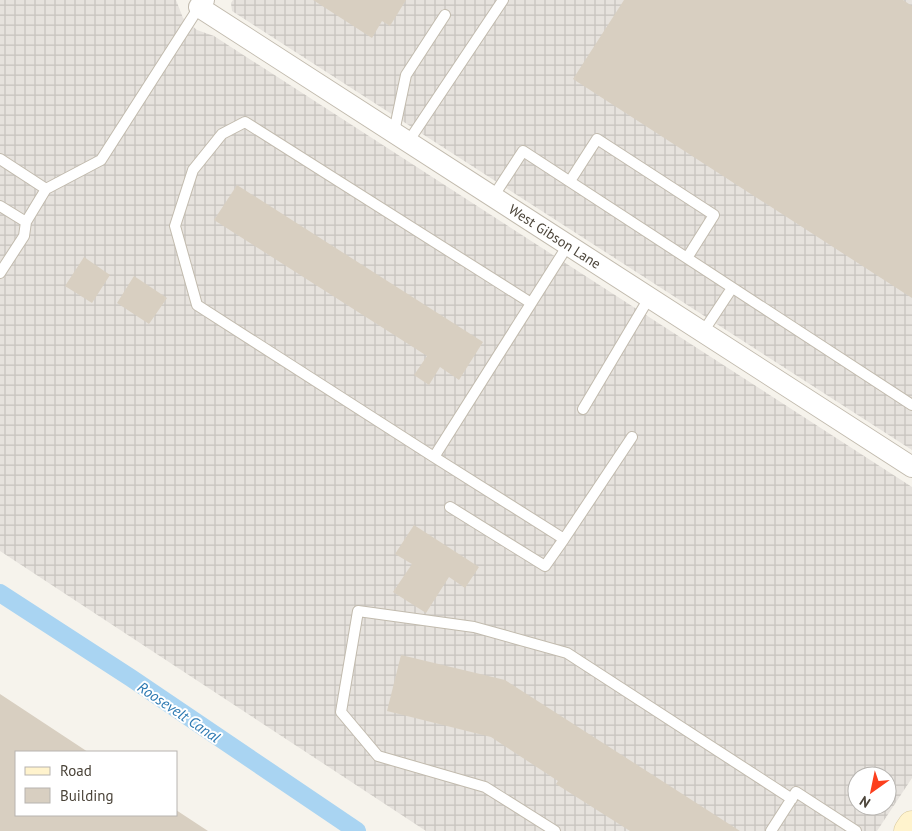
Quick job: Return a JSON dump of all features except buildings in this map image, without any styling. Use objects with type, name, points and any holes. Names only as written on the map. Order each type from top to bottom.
[{"type":"main road","points":[[908,831],[912,826]]},
{"type":"street","name":"West Gibson Lane","points":[[201,3],[401,137],[912,467]]},
{"type":"lane","points":[[401,137],[503,0]]},
{"type":"lane","points":[[0,273],[24,236],[26,222],[46,189],[101,160],[201,3]]},
{"type":"lane","points":[[401,137],[406,75],[445,15]]},
{"type":"lane","points":[[531,303],[245,122],[222,134],[193,170],[175,226],[197,305],[564,540]]},
{"type":"lane","points":[[570,182],[597,139],[714,215],[687,258]]},
{"type":"lane","points":[[493,197],[523,151],[912,405]]},
{"type":"lane","points":[[0,159],[46,189]]},
{"type":"lane","points":[[0,206],[26,222]]},
{"type":"lane","points":[[434,457],[568,245]]},
{"type":"lane","points":[[703,332],[732,288]]},
{"type":"lane","points":[[583,409],[649,298]]},
{"type":"lane","points":[[450,507],[545,566],[632,437]]},
{"type":"lane","points":[[554,831],[485,787],[378,756],[341,712],[358,611],[474,627],[567,653],[792,799]]},
{"type":"lane","points":[[771,831],[796,792],[856,831]]},
{"type":"shaded area","points":[[0,0],[176,0],[183,18],[197,30],[214,36],[912,487],[912,778],[897,801],[897,766],[847,766],[847,816],[887,816],[877,831],[426,831],[0,551]]},
{"type":"shaded area","points":[[233,0],[912,0],[912,450],[232,11],[231,3]]},
{"type":"waterway","name":"Roosevelt Canal","points":[[0,593],[131,678],[357,831]]}]
